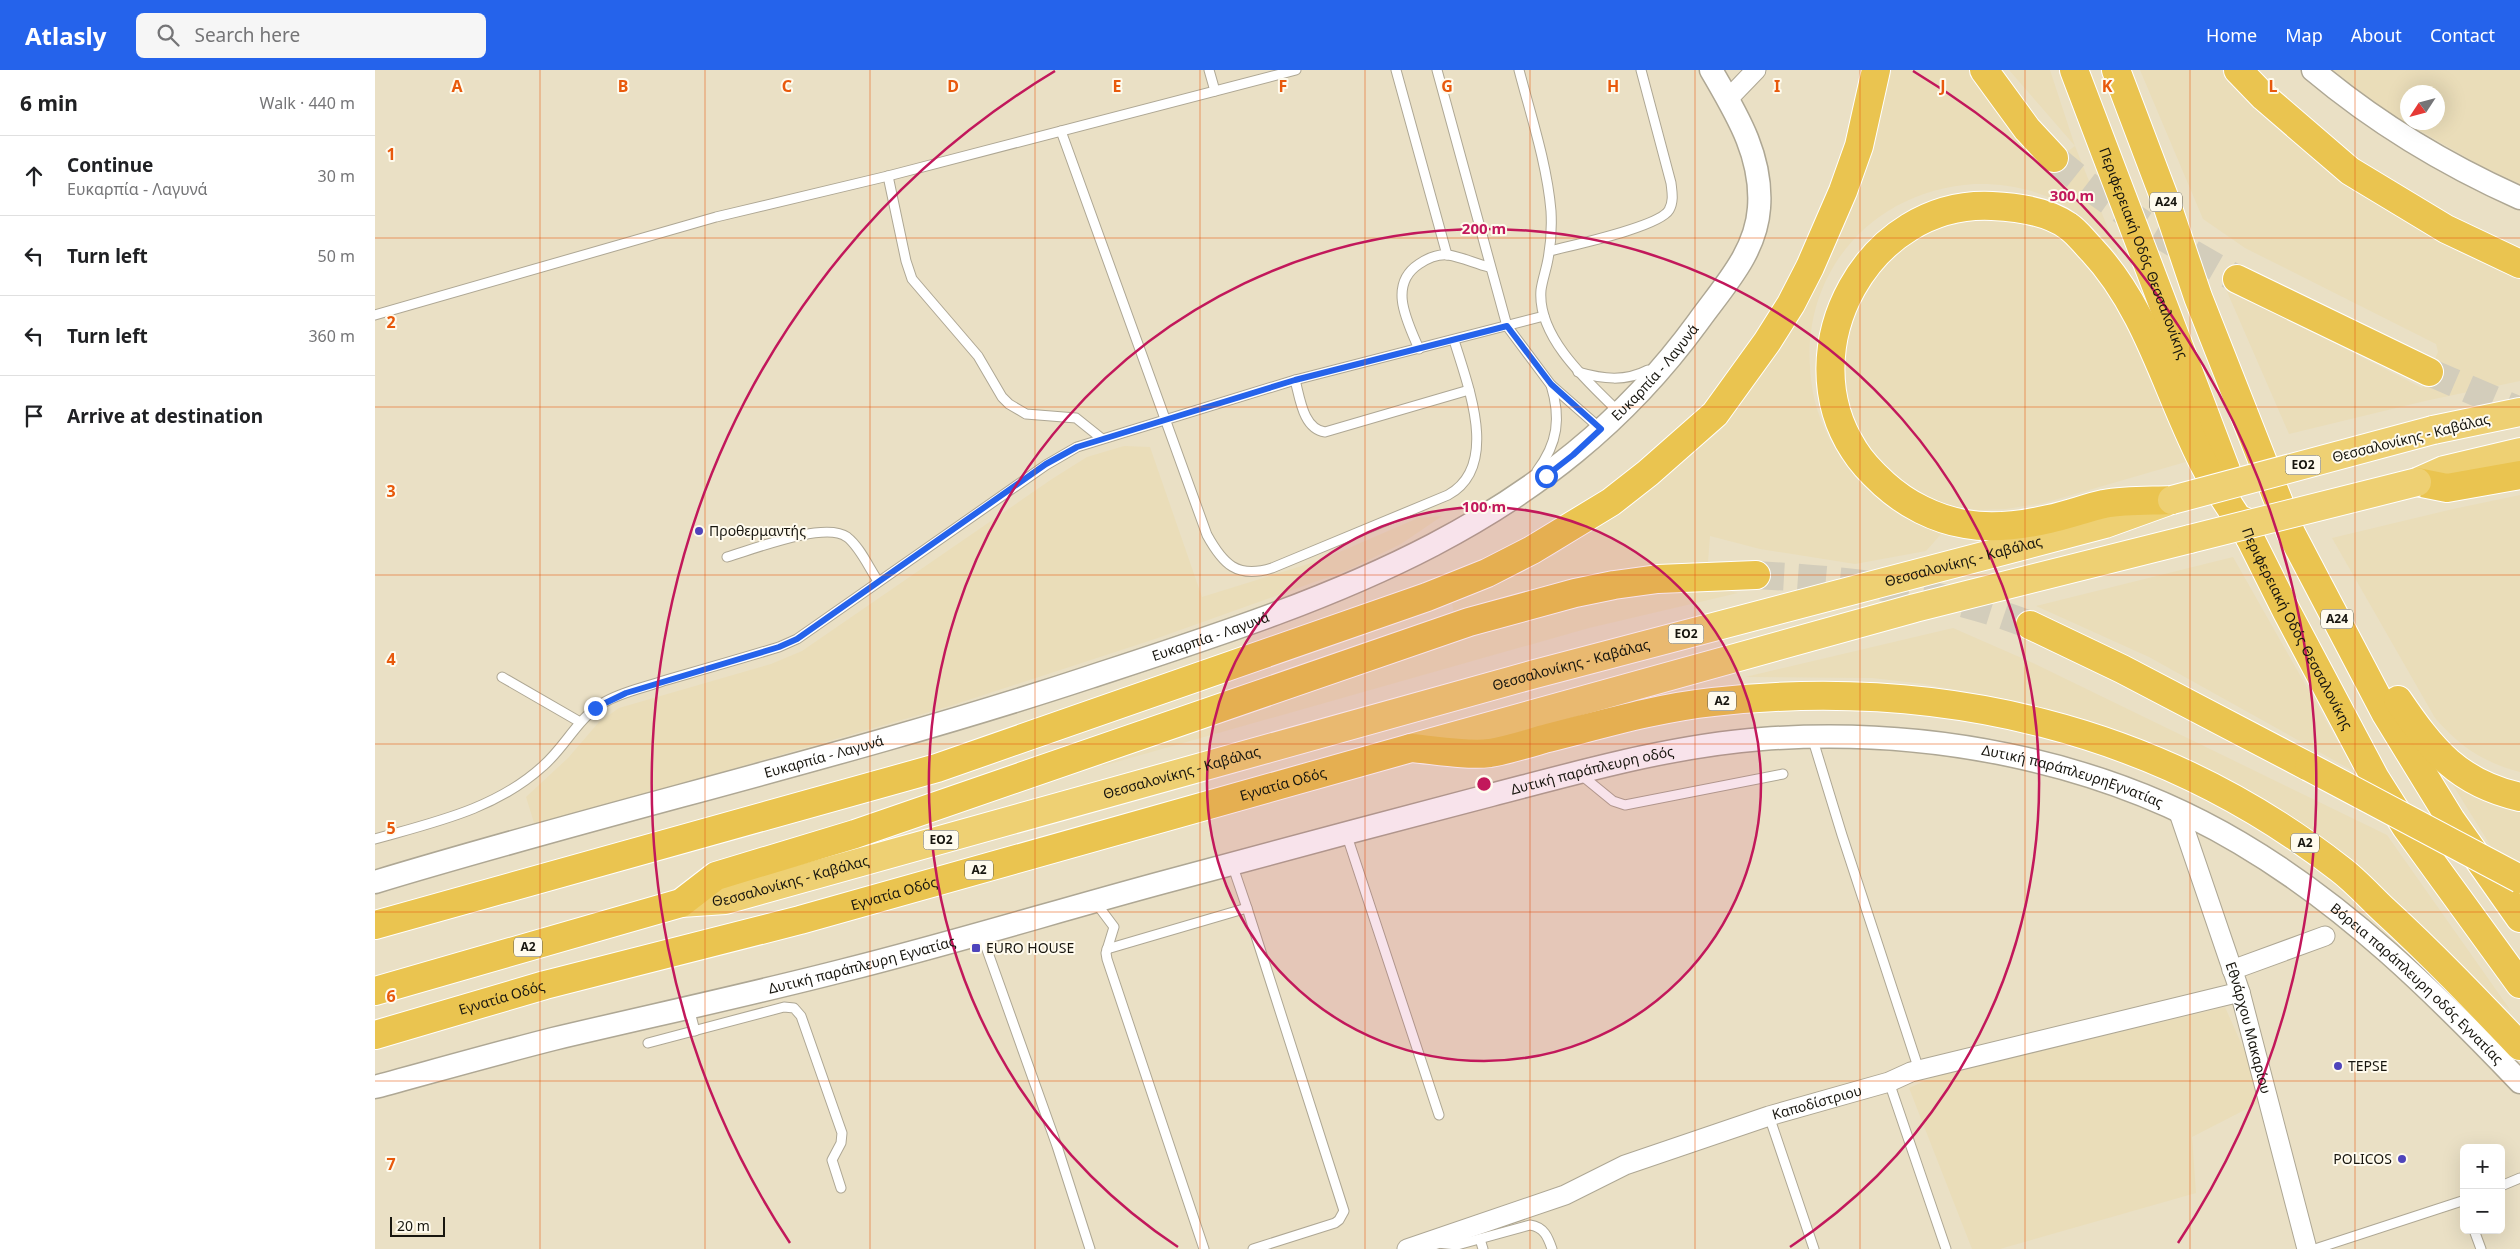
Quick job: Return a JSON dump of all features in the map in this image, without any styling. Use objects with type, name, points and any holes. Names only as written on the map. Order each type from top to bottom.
[{"type":"highway","points":[[375,925],[937,768],[1427,598],[1487,573],[1532,550],[1611,502],[1648,473],[1715,414],[1742,379],[1791,304],[1824,237],[1859,146],[1875,70]]},
{"type":"highway","points":[[1984,70],[2027,129],[2054,158]]},
{"type":"highway","name":"Περιφερειακή Οδός Θεσσαλονίκης","points":[[2074,70],[2225,465],[2249,538],[2375,778],[2406,827],[2520,984]]},
{"type":"highway","name":"Α24","points":[[2117,70],[2166,202],[2198,297],[2291,533],[2386,714],[2451,820],[2520,918]]},
{"type":"highway","points":[[2238,70],[2264,98],[2350,171],[2446,229],[2520,264]]},
{"type":"highway","points":[[2172,500],[2105,504],[2049,520],[2021,524],[1975,525],[1938,516],[1915,506],[1891,490],[1869,470],[1853,449],[1841,424],[1834,401],[1831,372],[1833,342],[1840,312],[1850,290],[1865,266],[1884,246],[1907,228],[1933,215],[1960,208],[2014,207],[2040,213],[2067,225],[2109,268],[2131,302],[2207,470],[2249,538]]},
{"type":"highway","points":[[2237,279],[2429,372]]},
{"type":"highway","points":[[2198,297],[2223,323],[2309,526],[2397,698],[2436,752],[2453,768],[2478,784],[2520,797]]},
{"type":"highway","name":"Θεσσαλονίκης - Καβάλας","points":[[681,903],[725,900],[1535,674],[2105,524],[2172,500],[2433,430],[2520,412]]},
{"type":"highway","points":[[2445,479],[2520,452]]},
{"type":"highway","points":[[1411,748],[1915,608],[2417,482],[2520,475]]},
{"type":"highway","name":"Α2","points":[[375,991],[681,903],[716,876],[855,834],[1469,622],[1575,593],[1614,585],[1658,579],[1756,575]]},
{"type":"highway","points":[[2030,625],[2122,669],[2520,879]]},
{"type":"highway","name":"Α2","points":[[1411,748],[1488,753],[1655,711],[1712,702],[1810,696],[1900,700],[1957,706],[2038,720],[2107,740],[2147,756],[2197,779],[2277,824],[2343,871],[2413,936],[2520,1046]]},
{"type":"highway","name":"Εγνατία Οδός","points":[[375,1035],[545,986],[800,920],[1411,748]]},
{"type":"street","name":"Ευκαρπία - Λαγυνά","points":[[375,882],[981,712],[1278,614],[1389,568],[1447,538],[1511,500],[1565,461],[1619,412],[1668,360],[1747,252],[1755,232],[1759,207],[1755,159],[1744,130],[1711,70]]},
{"type":"street","points":[[1728,99],[1756,70]]},
{"type":"street","points":[[2313,70],[2401,134],[2459,168],[2520,198]]},
{"type":"street","name":"Δυτική παράπλευρη οδός","points":[[1346,833],[1578,772],[1712,745],[1761,739],[1813,737]]},
{"type":"street","name":"Δυτική παράπλευρηΕγνατίας","points":[[1813,737],[1900,740],[2000,754],[2107,782],[2179,810],[2241,844],[2309,889]]},
{"type":"street","name":"Εθνάρχου Μακαρίου","points":[[2179,810],[2240,992],[2307,1249]]},
{"type":"street","name":"Δυτική παράπλευρη Εγνατίας","points":[[375,1087],[548,1041],[848,970],[1346,833]]},
{"type":"street","name":"Βόρεια παράπλευρη οδός Εγνατίας","points":[[2309,889],[2371,936],[2418,979],[2520,1082]]},
{"type":"street","points":[[2232,970],[2325,936]]},
{"type":"street","name":"Καποδίστριου","points":[[1407,1249],[1565,1194],[1625,1165],[1769,1116],[1889,1082],[1919,1070],[2240,992]]},
{"type":"lane","points":[[1209,70],[1215,91]]},
{"type":"lane","points":[[375,315],[716,217],[888,176],[1296,70]]},
{"type":"lane","points":[[1397,70],[1447,255]]},
{"type":"lane","points":[[1437,70],[1489,267],[1507,326],[1551,384],[1601,429]]},
{"type":"lane","points":[[1519,70],[1548,184],[1552,240],[1541,288],[1543,316],[1556,340],[1577,371],[1619,412]]},
{"type":"lane","points":[[1550,251],[1659,220],[1669,211],[1673,200],[1671,183],[1641,70]]},
{"type":"lane","points":[[1061,131],[1207,535],[1216,552],[1226,563],[1239,571],[1251,572],[1272,568],[1457,490],[1469,475],[1476,453],[1476,429],[1469,390],[1454,340]]},
{"type":"lane","points":[[888,176],[905,261],[912,279],[978,356],[1003,397],[1009,404],[1026,414],[1076,418],[1101,438]]},
{"type":"lane","points":[[1419,349],[1403,310],[1401,295],[1405,280],[1414,267],[1427,258],[1447,255],[1489,267]]},
{"type":"lane","points":[[375,837],[468,812],[500,797],[525,782],[544,766],[567,741],[580,722],[595,708],[621,695],[789,643],[1046,464],[1069,451],[1101,438],[1295,380],[1543,316]]},
{"type":"lane","points":[[1577,371],[1599,378],[1619,379],[1639,375],[1668,360]]},
{"type":"lane","points":[[1295,380],[1310,424],[1319,431],[1325,432],[1469,390]]},
{"type":"lane","points":[[1511,500],[1537,470],[1553,444],[1558,418],[1551,384]]},
{"type":"lane","points":[[727,556],[809,534],[831,531],[840,533],[852,541],[878,581]]},
{"type":"lane","points":[[502,678],[580,722]]},
{"type":"lane","points":[[1813,737],[1842,835],[1919,1070]]},
{"type":"lane","points":[[1578,772],[1613,801],[1625,805],[1783,774]]},
{"type":"lane","points":[[1346,833],[1439,1115]]},
{"type":"lane","points":[[1232,864],[1344,1211],[1335,1223],[1253,1249]]},
{"type":"lane","points":[[1094,901],[1114,927],[1107,949],[1107,959],[1204,1249]]},
{"type":"lane","points":[[1107,949],[1247,908]]},
{"type":"lane","points":[[981,933],[1057,1146],[1090,1249]]},
{"type":"lane","points":[[648,1043],[784,1007],[789,1006],[798,1011],[842,1133],[841,1143],[832,1160],[841,1188]]},
{"type":"lane","points":[[689,1008],[695,1031]]},
{"type":"lane","points":[[1889,1082],[1947,1249]]},
{"type":"lane","points":[[1769,1116],[1814,1249]]},
{"type":"lane","points":[[2505,1184],[2520,1178]]},
{"type":"lane","points":[[2315,1249],[2460,1203]]},
{"type":"lane","points":[[1429,1241],[1452,1245],[1530,1225],[1536,1226],[1545,1233],[1552,1249]]},
{"type":"lane","points":[[2475,1234],[2481,1249]]},
{"type":"lane","points":[[1480,1239],[1483,1249]]},
{"type":"shaded area","points":[[375,70],[2520,70],[2520,1249],[375,1249]]},
{"type":"shaded area","points":[[1890,70],[1974,70],[2048,165],[2075,146],[2119,256],[2085,220],[2051,198],[2019,188],[1974,184],[1938,190],[1906,201],[1877,219],[1852,241],[1833,268],[1819,298],[1811,332],[1811,381],[1820,418],[1837,451],[1848,464],[1943,532],[1926,551],[1855,564],[1760,549],[1710,536],[1708,562],[1617,570],[1454,613],[1452,602],[1555,555],[1627,506],[1721,430],[1787,337],[1844,216],[1889,80]]},
{"type":"shaded area","points":[[2009,70],[2050,70],[2075,146]]},
{"type":"shaded area","points":[[2140,70],[2221,70],[2230,80],[2520,268],[2520,381],[2425,401],[2289,434],[2225,287],[2422,388],[2438,352],[2436,344],[2245,248],[2203,219]]},
{"type":"shaded area","points":[[2333,70],[2520,70],[2520,184],[2481,166],[2419,130],[2445,130],[2445,85],[2400,85],[2400,119],[2386,111]]},
{"type":"shaded area","points":[[2005,216],[2054,231],[2093,266],[2129,326],[2189,461],[2044,503],[2006,509],[1978,510],[1949,506],[1929,498],[1910,489],[1879,465],[1848,417],[1840,354],[1868,276],[1931,226]]},
{"type":"shaded area","points":[[1124,446],[1150,447],[1202,597],[1321,560],[1418,518],[1442,516],[1401,544],[1348,570],[1155,639],[950,706],[535,826],[526,797],[568,758],[599,722],[619,708],[771,664],[802,651],[1052,479],[1087,457]]},
{"type":"shaded area","points":[[2520,495],[2520,772],[2494,763],[2473,752],[2435,718],[2332,538]]},
{"type":"shaded area","points":[[2233,557],[2355,772],[2149,657],[2036,606]]},
{"type":"shaded area","points":[[1698,584],[1738,593],[1589,628],[1102,766],[1101,762],[1175,739],[1227,718],[1337,683],[1406,655],[1573,604]]},
{"type":"shaded area","points":[[1953,628],[2033,663],[2387,835],[2511,1011],[2462,973],[2394,907],[2112,730],[2006,699],[1924,684],[1872,678],[1745,677]]},
{"type":"shaded area","points":[[2446,774],[2520,807],[2520,865],[2492,848]]},
{"type":"shaded area","points":[[2225,1007],[2266,1099],[2192,1137],[2196,1193],[2000,1249],[1972,1249],[1909,1088],[1936,1076]]},
{"type":"tunnel","points":[[2054,158],[2097,193],[2119,208],[2189,252],[2237,279]]},
{"type":"tunnel","points":[[2429,372],[2520,411]]},
{"type":"tunnel","points":[[1756,575],[1827,580],[1929,595],[1963,603],[2030,625]]},
{"type":"place","name":"Προθερμαντής","points":[[699,531]]},
{"type":"place","name":"EURO HOUSE","points":[[976,948]]},
{"type":"place","name":"TEPSE","points":[[2338,1066]]},
{"type":"place","name":"POLICOS","points":[[2402,1159]]},
{"type":"route","points":[[595,708],[626,693],[779,647],[797,639],[1046,464],[1077,447],[1101,438],[1295,380],[1507,326],[1521,348],[1551,384],[1601,429],[1573,455],[1546,476]]}]
